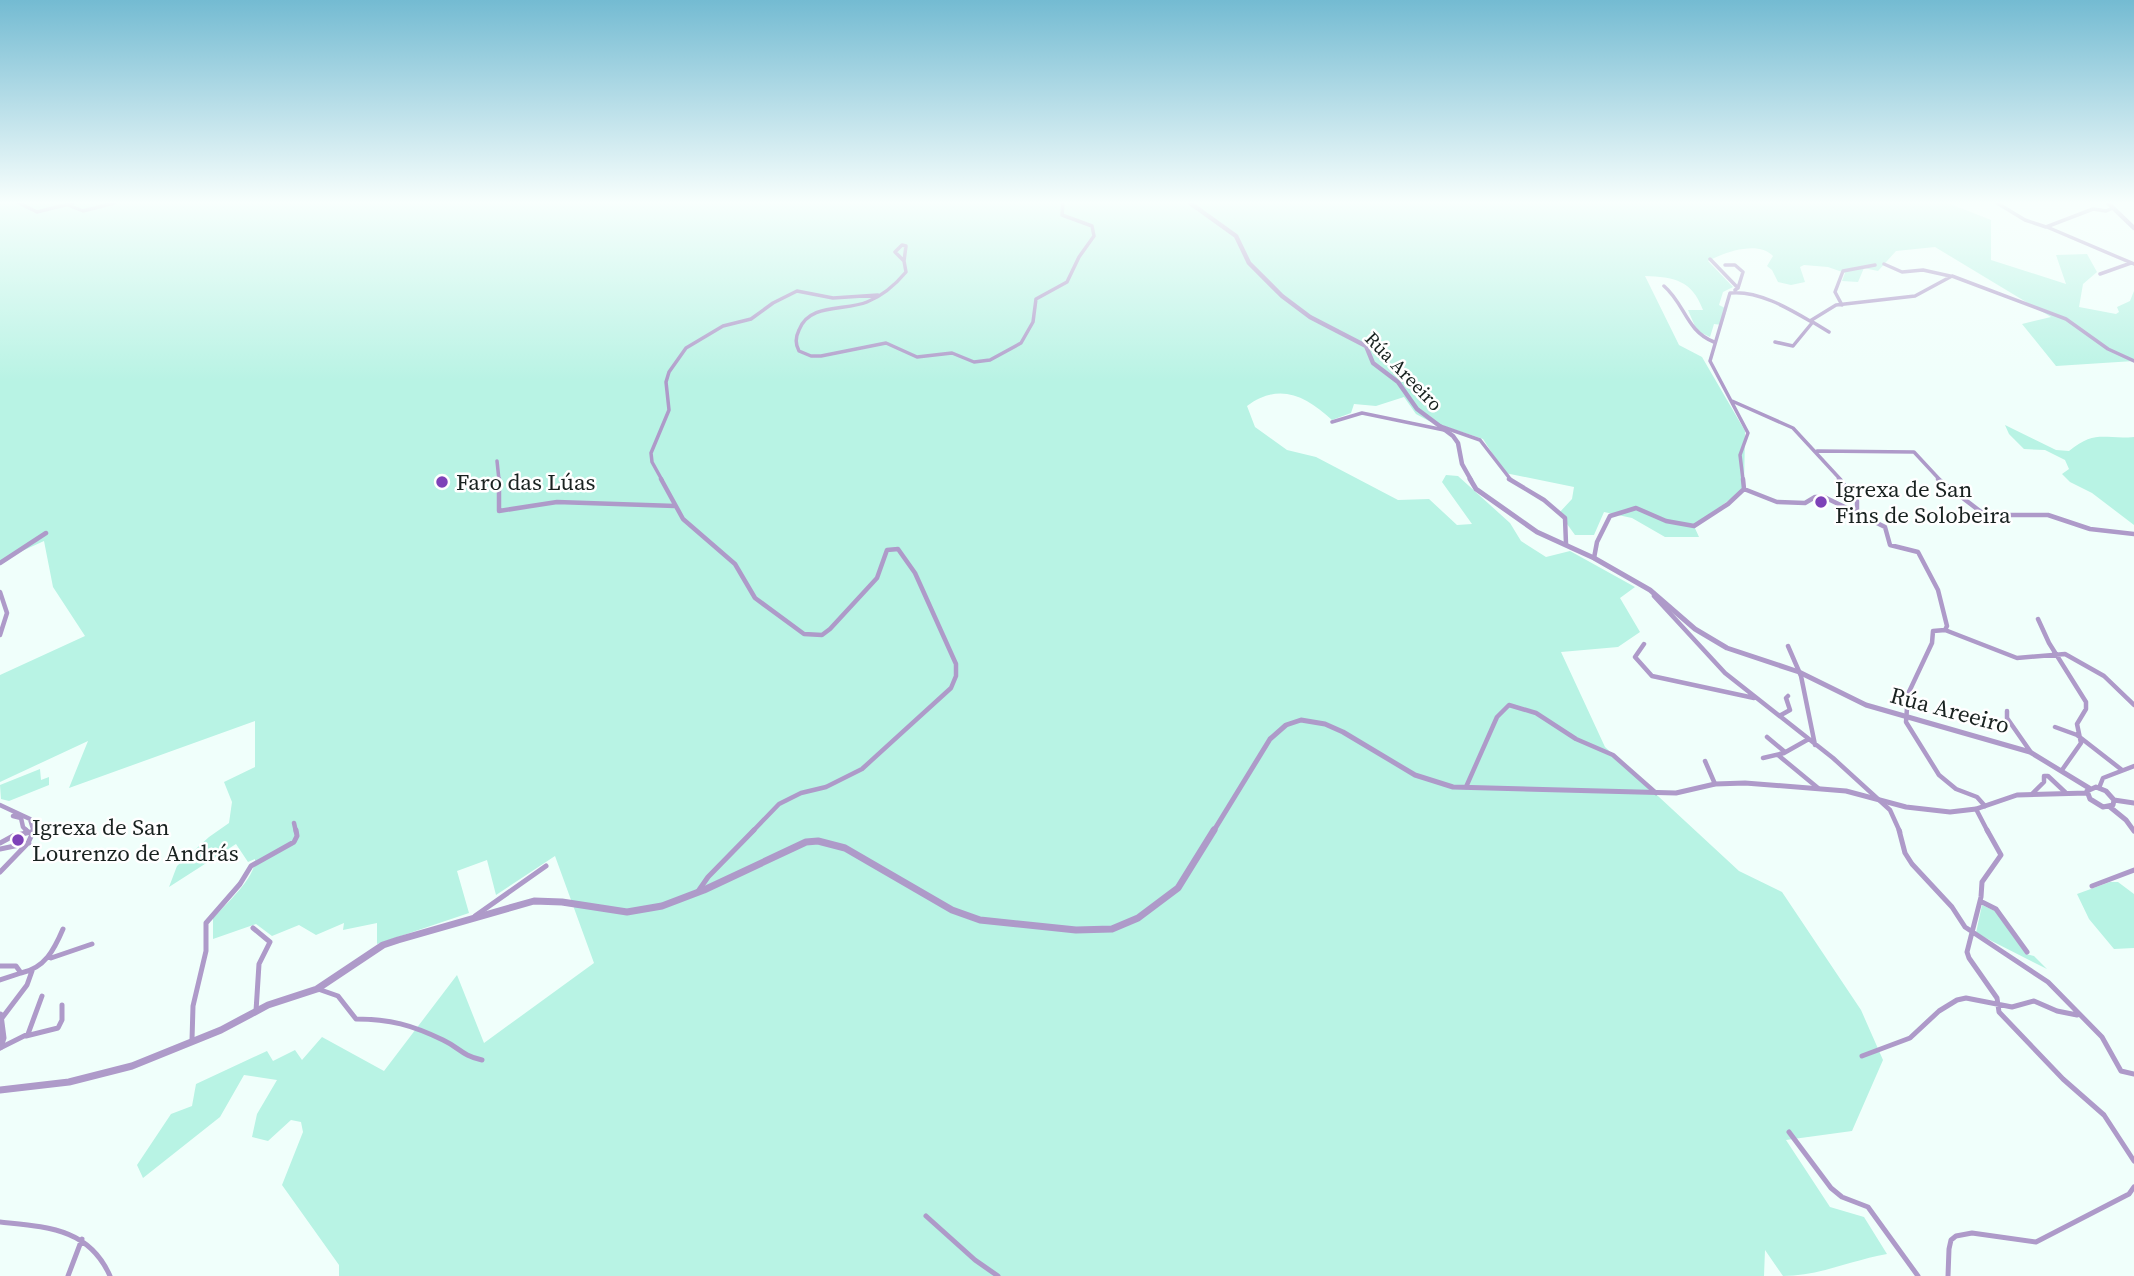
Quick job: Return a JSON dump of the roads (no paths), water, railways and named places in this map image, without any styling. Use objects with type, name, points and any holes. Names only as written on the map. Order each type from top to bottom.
[{"type":"street","points":[[904,263],[904,275],[864,303],[806,317],[800,326],[796,348],[804,354],[821,356],[886,343],[917,357],[952,353],[974,362],[1000,357],[1021,343],[1033,322],[1036,299],[1067,282],[1076,263]]},
{"type":"street","name":"Rúa Areeiro","points":[[1251,263],[1282,296],[1310,317],[1366,346],[1373,363],[1398,382],[1423,415],[1448,431],[1458,443],[1462,464],[1476,489],[1536,532],[1594,558],[1650,590],[1695,629],[1714,641],[1799,672],[1853,700],[2030,752],[2072,777],[2088,791],[2096,804],[2112,803]]},
{"type":"street","points":[[1712,263],[1736,289],[1786,307],[1829,332]]},
{"type":"street","points":[[1725,264],[1735,265],[1743,272],[1741,284],[1728,297],[1710,361],[1718,382],[1748,433],[1740,455],[1744,489]]},
{"type":"street","points":[[1884,264],[1902,272],[1923,270],[1972,282],[2015,303],[2066,319],[2108,349],[2133,361]]},
{"type":"street","points":[[2100,274],[2133,264]]},
{"type":"street","points":[[1842,305],[1835,292],[1843,271],[1875,265]]},
{"type":"street","points":[[1775,342],[1793,346],[1811,322],[1842,305],[1915,296],[1952,276]]},
{"type":"street","points":[[1664,286],[1675,294],[1694,333],[1700,339],[1714,342]]},
{"type":"street","points":[[699,890],[708,877],[779,804],[801,793],[841,780],[872,761],[951,688],[957,676],[958,667],[915,573],[898,549],[887,550],[877,578],[830,629],[815,636],[804,634],[788,625],[755,598],[735,564],[683,519],[659,478],[651,453],[669,410],[666,382],[675,360],[708,332],[751,319],[773,303],[797,291],[809,291],[827,297],[878,295]]},
{"type":"street","points":[[1731,400],[1793,428],[1817,451],[1857,501],[1857,513]]},
{"type":"street","name":"Rúa Areeiro","points":[[1332,422],[1362,413],[1448,431]]},
{"type":"street","name":"Rúa Areeiro","points":[[1440,426],[1480,440],[1512,482],[1555,509],[1567,522],[1566,544]]},
{"type":"street","points":[[1817,451],[1914,452],[1938,479],[1985,515],[2048,515],[2090,529],[2134,534]]},
{"type":"street","points":[[497,461],[499,511],[557,502],[676,506]]},
{"type":"street","points":[[1744,489],[1777,502],[1805,503],[1815,497],[1826,497],[1838,506],[1885,527],[1890,545],[1919,552],[1923,557],[1938,590],[1947,626],[1944,631]]},
{"type":"street","points":[[1594,558],[1597,542],[1610,516],[1642,507],[1666,521],[1694,526],[1744,489]]},
{"type":"street","points":[[0,563],[2,557],[46,533]]},
{"type":"street","name":"Rúa Areeiro","points":[[1650,590],[1725,673],[1848,771],[1890,810],[1905,853],[1912,864],[1972,933]]},
{"type":"street","points":[[0,592],[7,604],[7,615],[0,635]]},
{"type":"street","points":[[2038,619],[2085,702],[2086,709],[2077,724],[2081,739],[2077,753],[2062,771]]},
{"type":"street","points":[[1985,806],[1977,797],[1956,789],[1939,775],[1908,728],[1908,694],[1932,643],[1931,633],[1944,631],[2017,658],[2069,656],[2104,676],[2134,705]]},
{"type":"street","name":"Rúa Areeiro","points":[[1644,644],[1635,657],[1652,676],[1755,698]]},
{"type":"street","points":[[1788,646],[1799,672],[1815,746]]},
{"type":"street","points":[[1780,715],[1790,710],[1787,696]]},
{"type":"street","points":[[1466,787],[1497,717],[1509,705],[1515,705],[1529,708],[1577,740],[1606,750],[1625,763],[1656,793]]},
{"type":"street","points":[[2007,711],[2007,718],[2030,752]]},
{"type":"street","points":[[0,1090],[69,1082],[132,1066],[221,1030],[278,1001],[317,989],[383,945],[473,917],[555,898],[612,912],[641,911],[669,904],[791,847],[818,841],[845,848],[967,916],[980,920],[1076,930],[1112,929],[1147,913],[1178,888],[1276,732],[1289,723],[1306,720],[1324,724],[1431,782],[1466,787],[1676,793],[1715,784],[1745,783],[1846,791],[1930,810],[1961,812],[2017,795],[2099,788],[2109,793],[2112,803],[2134,831]]},
{"type":"street","points":[[2055,727],[2081,739],[2122,770]]},
{"type":"street","points":[[1767,737],[1785,752]]},
{"type":"street","points":[[1763,758],[1778,755],[1807,740]]},
{"type":"street","points":[[1778,755],[1819,789]]},
{"type":"street","points":[[1705,761],[1715,784]]},
{"type":"street","points":[[2099,788],[2103,778],[2134,766]]},
{"type":"street","points":[[2032,794],[2044,782],[2044,776],[2048,776],[2065,792]]},
{"type":"street","points":[[2072,777],[2076,786],[2074,792]]},
{"type":"street","points":[[2112,803],[2134,803]]},
{"type":"street","points":[[0,805],[22,810],[33,824],[31,843],[0,872]]},
{"type":"street","points":[[1976,809],[2000,850],[2000,855],[1982,882],[1969,958],[1997,998],[2000,1012],[2063,1079],[2104,1115],[2134,1161]]},
{"type":"street","points":[[13,816],[21,818],[23,827],[31,832]]},
{"type":"street","points":[[192,1040],[193,1006],[206,951],[206,923],[240,884],[251,866],[294,842],[297,835],[294,823]]},
{"type":"street","points":[[0,843],[31,832]]},
{"type":"street","points":[[0,849],[31,843]]},
{"type":"street","points":[[473,917],[546,866]]},
{"type":"street","points":[[2092,886],[2134,870]]},
{"type":"street","points":[[1980,901],[1996,909],[2027,952]]},
{"type":"street","points":[[253,928],[270,943],[259,964],[256,1012]]},
{"type":"street","points":[[50,958],[63,929]]},
{"type":"street","points":[[1972,933],[2037,972],[2102,1037],[2122,1070],[2134,1074]]},
{"type":"street","points":[[0,980],[32,971],[50,958],[92,944]]},
{"type":"street","points":[[0,966],[16,966],[21,973]]},
{"type":"street","points":[[32,971],[27,985],[1,1016],[0,1048],[58,1028],[62,1020],[62,1005]]},
{"type":"street","points":[[317,989],[331,991],[340,996],[356,1019],[388,1019],[403,1023],[446,1041],[464,1056],[482,1060]]},
{"type":"street","points":[[26,1037],[42,996]]},
{"type":"street","points":[[1862,1056],[1910,1038],[1939,1011],[1957,1000],[1966,998],[2012,1007],[2034,1001],[2057,1011],[2078,1015]]},
{"type":"street","points":[[1789,1132],[1834,1192],[1846,1201],[1862,1203],[1868,1207],[1918,1276]]},
{"type":"street","points":[[1948,1276],[1949,1249],[1951,1240],[1956,1236],[1972,1233],[2036,1242],[2129,1194],[2134,1187]]},
{"type":"street","points":[[926,1216],[975,1260],[998,1276]]},
{"type":"street","points":[[0,1222],[53,1228],[82,1239],[97,1250],[110,1276]]},
{"type":"street","points":[[68,1276],[82,1239]]},
{"type":"place","name":"Faro das Lúas","points":[[442,482]]},
{"type":"place","name":"Igrexa de San Fins de Solobeira","points":[[1821,502]]},
{"type":"place","name":"Igrexa de San Lourenzo de András","points":[[18,840]]}]
